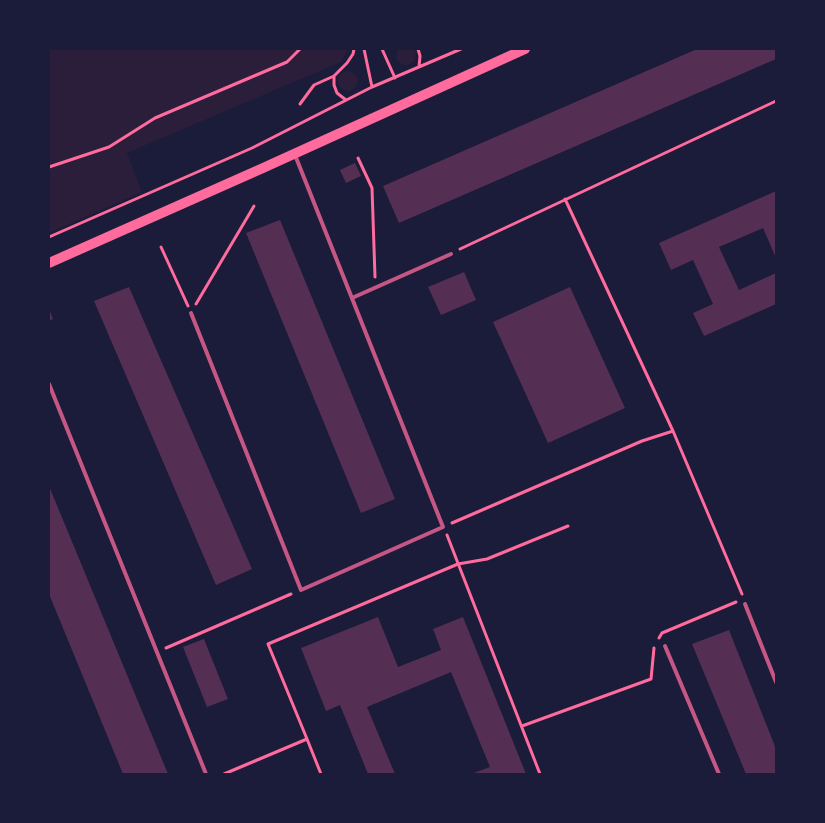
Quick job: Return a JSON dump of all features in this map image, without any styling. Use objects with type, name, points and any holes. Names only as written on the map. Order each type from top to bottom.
[{"type":"main road","points":[[49,264],[525,49]]},
{"type":"lane","points":[[191,313],[301,590],[443,527],[294,153]]},
{"type":"lane","points":[[352,298],[451,254]]},
{"type":"lane","points":[[49,384],[206,774]]},
{"type":"lane","points":[[745,604],[776,682]]},
{"type":"lane","points":[[665,646],[720,774]]},
{"type":"path","points":[[49,167],[109,146],[154,118],[287,62],[300,49]]},
{"type":"path","points":[[300,104],[314,85],[334,76],[347,63],[354,49]]},
{"type":"path","points":[[364,49],[372,87]]},
{"type":"path","points":[[382,49],[394,78]]},
{"type":"path","points":[[418,49],[420,56],[419,67]]},
{"type":"path","points":[[49,238],[252,148],[372,87],[461,49]]},
{"type":"path","points":[[334,76],[334,85],[337,93],[346,100]]},
{"type":"path","points":[[451,254],[776,101]]},
{"type":"path","points":[[358,158],[372,188],[375,288]]},
{"type":"path","points":[[565,200],[673,431],[744,599],[662,633],[658,639]]},
{"type":"path","points":[[191,313],[254,206]]},
{"type":"path","points":[[161,247],[191,313]]},
{"type":"path","points":[[540,774],[443,527],[642,441],[673,431]]},
{"type":"path","points":[[321,774],[268,644],[458,564],[487,558],[568,526]]},
{"type":"path","points":[[157,652],[301,590]]},
{"type":"path","points":[[522,726],[651,680],[654,646]]},
{"type":"path","points":[[224,774],[307,739]]},
{"type":"shaded area","points":[[49,49],[348,49],[341,62],[127,153],[142,192],[49,233]]},
{"type":"shaded area","points":[[398,49],[414,49],[416,54],[415,60],[407,66],[401,64],[396,59]]},
{"type":"shaded area","points":[[348,71],[355,74],[358,81],[355,88],[348,91],[341,88],[338,81],[341,74]]},
{"type":"building","points":[[697,49],[776,49],[776,59],[399,223],[383,186]]},
{"type":"building","points":[[355,163],[361,176],[346,183],[340,170]]},
{"type":"building","points":[[776,191],[776,258],[763,228],[719,247],[739,290],[776,273],[776,304],[704,336],[693,313],[713,304],[693,260],[671,270],[659,243]]},
{"type":"building","points":[[280,220],[395,499],[361,513],[246,233]]},
{"type":"building","points":[[464,272],[476,300],[441,315],[428,287]]},
{"type":"building","points":[[129,287],[252,569],[216,585],[94,301]]},
{"type":"building","points":[[570,287],[625,408],[548,443],[493,322]]},
{"type":"building","points":[[49,309],[53,319],[49,321]]},
{"type":"building","points":[[49,486],[168,774],[123,774],[49,594]]},
{"type":"building","points":[[378,617],[398,667],[441,650],[433,629],[463,617],[526,774],[471,774],[490,767],[451,672],[367,707],[395,774],[368,774],[340,705],[326,711],[301,648]]},
{"type":"building","points":[[729,630],[776,749],[776,774],[746,774],[692,644]]},
{"type":"building","points":[[204,639],[228,699],[207,707],[183,647]]}]
